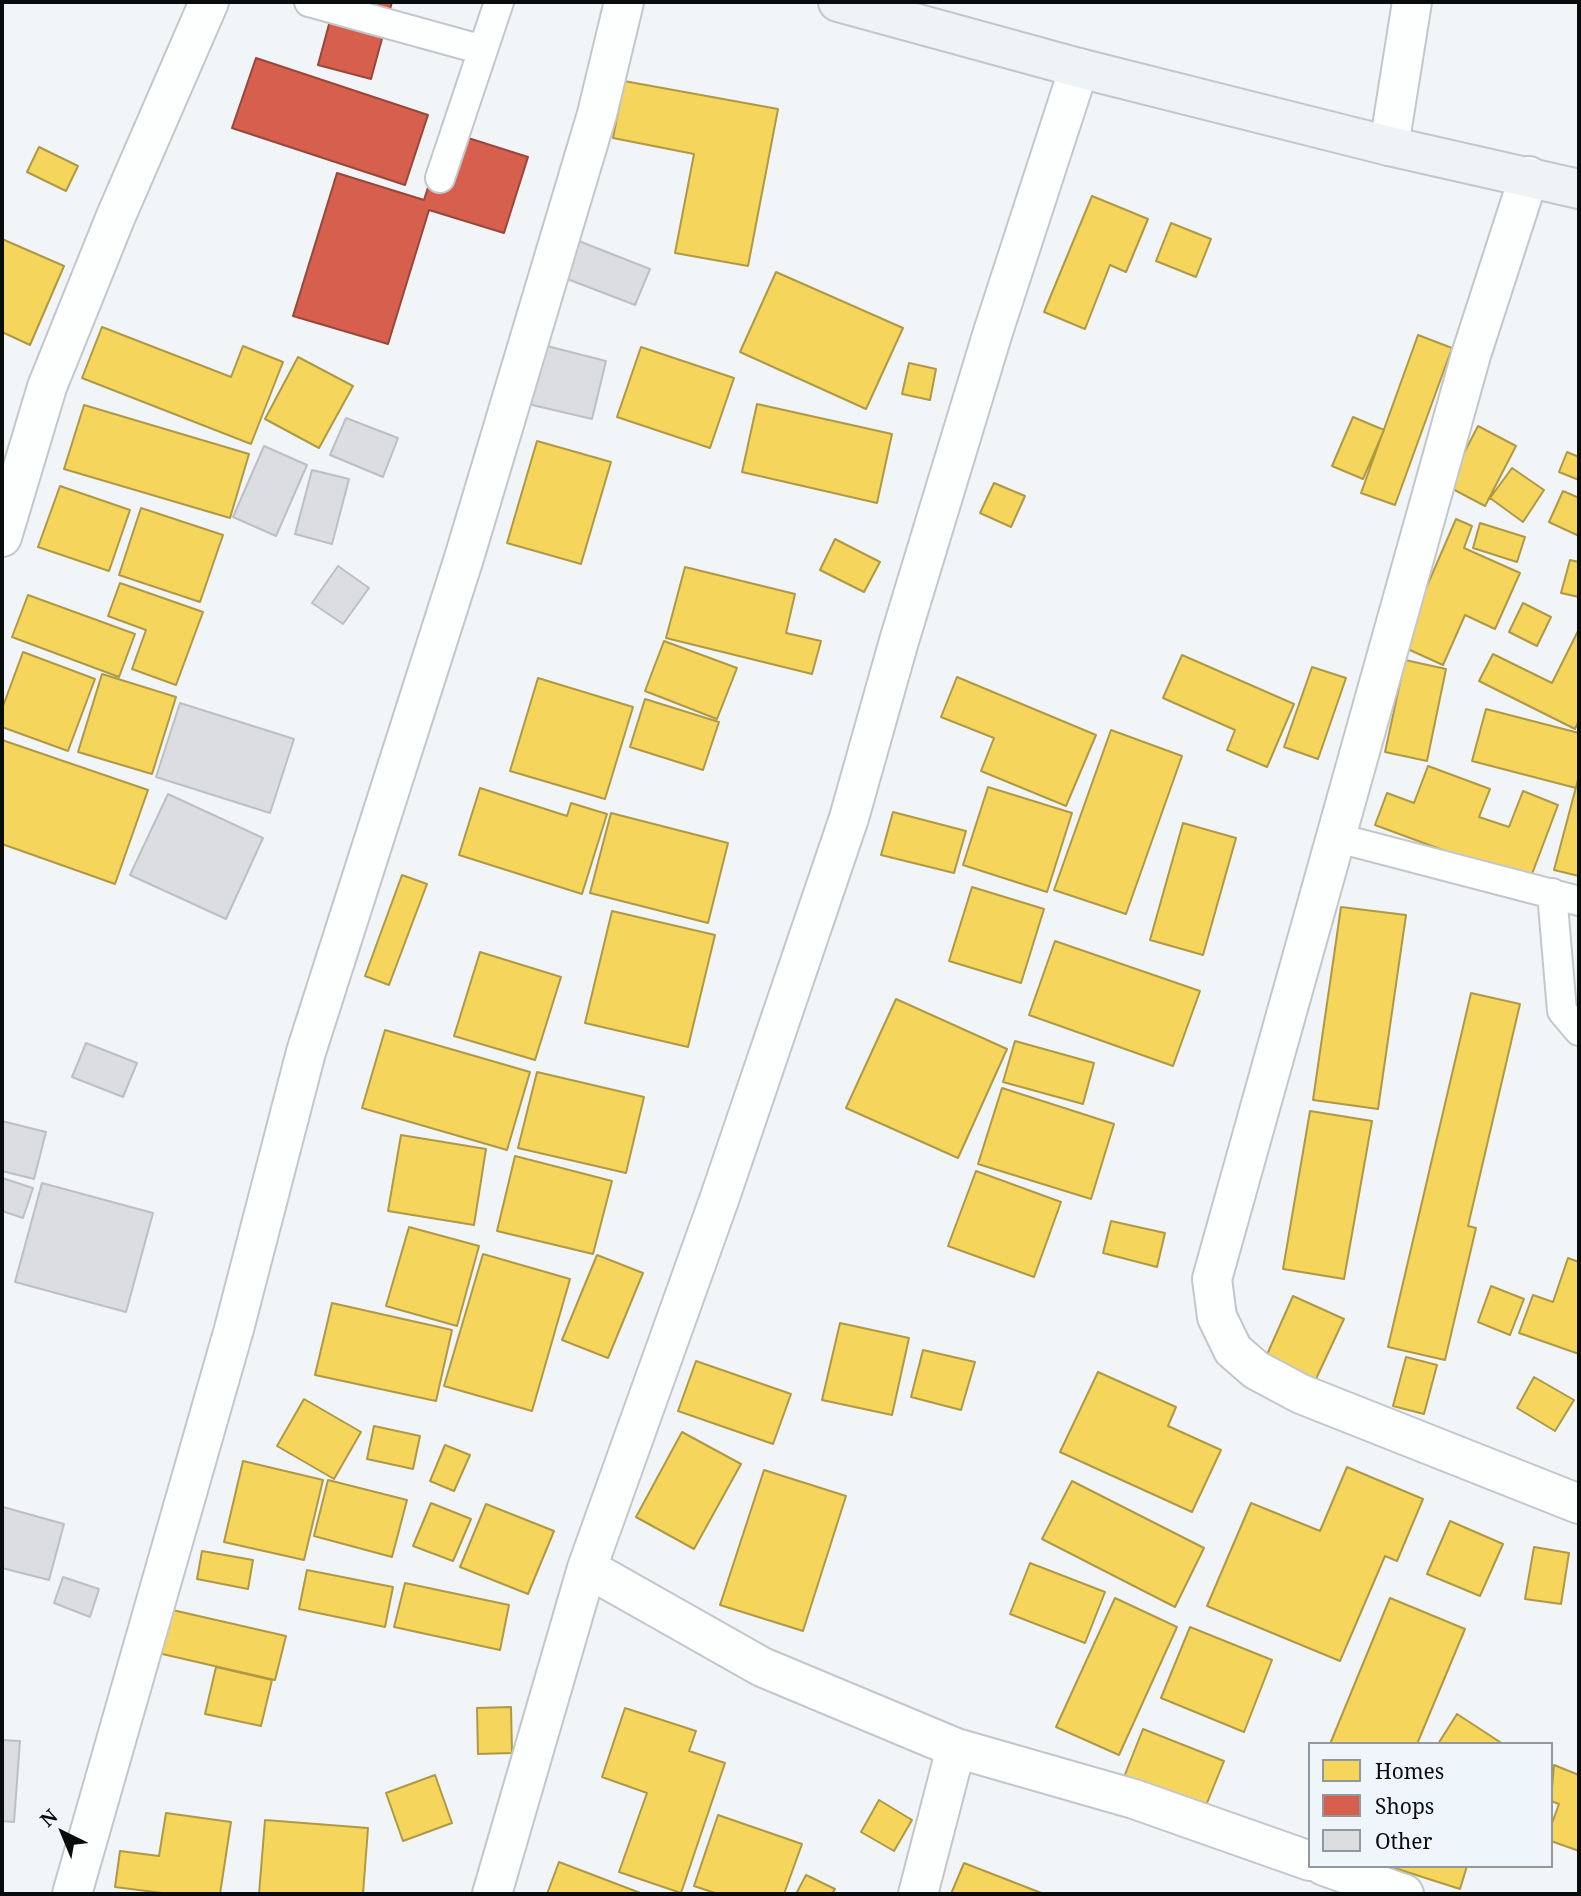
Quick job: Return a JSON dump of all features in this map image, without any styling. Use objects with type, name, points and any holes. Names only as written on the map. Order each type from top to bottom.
[{"type":"main road","points":[[850,3],[1079,68],[1389,146],[1579,189]]},
{"type":"street","points":[[2,537],[47,387],[116,216],[209,2]]},
{"type":"street","points":[[72,1894],[230,1343],[306,1052],[464,558],[597,114],[624,2]]},
{"type":"street","points":[[1389,146],[1412,2]]},
{"type":"street","points":[[492,1894],[587,1568],[719,1200],[845,830],[989,345],[1079,68]]},
{"type":"street","points":[[1529,176],[1471,355],[1212,1279],[1217,1317],[1233,1350],[1256,1370],[1301,1394],[1579,1504]]},
{"type":"street","points":[[587,1568],[762,1667],[956,1748],[1134,1800],[1308,1860]]},
{"type":"street","points":[[918,1894],[956,1748]]},
{"type":"street","points":[[1328,1868],[1367,1888],[1404,1894]]},
{"type":"lane","points":[[309,2],[483,50]]},
{"type":"lane","points":[[440,177],[499,2]]},
{"type":"lane","points":[[1334,837],[1579,901]]},
{"type":"lane","points":[[1552,893],[1562,1011],[1579,1031]]},
{"type":"building: Homes","points":[[624,81],[778,109],[748,266],[675,253],[694,154],[613,138]]},
{"type":"building: Homes","points":[[39,147],[78,166],[66,191],[27,172]]},
{"type":"building: Homes","points":[[1092,196],[1148,219],[1126,272],[1110,265],[1085,329],[1044,312]]},
{"type":"building: Homes","points":[[1171,223],[1211,239],[1196,277],[1156,261]]},
{"type":"building: Homes","points":[[2,239],[64,266],[30,345],[2,332]]},
{"type":"building: Homes","points":[[776,272],[903,328],[866,409],[740,352]]},
{"type":"building: Homes","points":[[102,327],[231,377],[243,346],[283,362],[251,444],[82,378]]},
{"type":"building: Homes","points":[[1418,335],[1452,348],[1395,505],[1361,493]]},
{"type":"building: Homes","points":[[641,347],[734,378],[710,448],[617,417]]},
{"type":"building: Homes","points":[[298,357],[353,386],[319,448],[265,419]]},
{"type":"building: Homes","points":[[909,363],[936,369],[930,400],[902,394]]},
{"type":"building: Homes","points":[[757,404],[892,434],[877,503],[742,472]]},
{"type":"building: Homes","points":[[84,405],[249,454],[230,518],[64,469]]},
{"type":"building: Homes","points":[[1353,417],[1384,430],[1363,479],[1332,466]]},
{"type":"building: Homes","points":[[1478,426],[1516,446],[1485,506],[1447,486]]},
{"type":"building: Homes","points":[[537,441],[611,462],[581,564],[507,543]]},
{"type":"building: Homes","points":[[1567,452],[1579,457],[1579,480],[1559,472]]},
{"type":"building: Homes","points":[[1512,468],[1544,490],[1523,522],[1490,498]]},
{"type":"building: Homes","points":[[994,483],[1025,496],[1011,527],[980,513]]},
{"type":"building: Homes","points":[[60,486],[130,510],[109,571],[38,547]]},
{"type":"building: Homes","points":[[1563,491],[1579,498],[1579,536],[1549,522]]},
{"type":"building: Homes","points":[[141,508],[223,535],[200,602],[119,575]]},
{"type":"building: Homes","points":[[1456,519],[1472,526],[1464,548],[1520,573],[1495,629],[1465,615],[1443,665],[1401,646]]},
{"type":"building: Homes","points":[[1480,523],[1525,537],[1517,562],[1473,548]]},
{"type":"building: Homes","points":[[835,539],[880,562],[864,592],[820,570]]},
{"type":"building: Homes","points":[[1570,560],[1579,562],[1579,597],[1561,593]]},
{"type":"building: Homes","points":[[685,567],[795,594],[786,633],[821,641],[812,674],[666,638]]},
{"type":"building: Homes","points":[[120,583],[203,612],[176,685],[132,669],[146,630],[108,616]]},
{"type":"building: Homes","points":[[28,595],[135,634],[119,677],[12,637]]},
{"type":"building: Homes","points":[[1523,603],[1551,617],[1537,646],[1509,632]]},
{"type":"building: Homes","points":[[1579,629],[1579,720],[1575,729],[1479,681],[1493,654],[1552,683]]},
{"type":"building: Homes","points":[[664,641],[737,668],[717,719],[645,691]]},
{"type":"building: Homes","points":[[23,652],[95,679],[68,751],[2,727],[2,709]]},
{"type":"building: Homes","points":[[1182,655],[1294,704],[1267,767],[1227,750],[1235,730],[1163,698]]},
{"type":"building: Homes","points":[[1405,660],[1446,669],[1427,761],[1385,752]]},
{"type":"building: Homes","points":[[1312,667],[1346,678],[1318,759],[1284,747]]},
{"type":"building: Homes","points":[[102,674],[176,697],[152,774],[78,752]]},
{"type":"building: Homes","points":[[957,677],[1096,735],[1066,806],[981,771],[994,738],[941,717]]},
{"type":"building: Homes","points":[[538,678],[633,707],[605,799],[510,771]]},
{"type":"building: Homes","points":[[645,699],[719,722],[703,770],[630,747]]},
{"type":"building: Homes","points":[[1486,709],[1579,733],[1579,776],[1576,788],[1472,761]]},
{"type":"building: Homes","points":[[1111,730],[1182,756],[1126,914],[1054,890]]},
{"type":"building: Homes","points":[[2,740],[148,790],[115,884],[2,844]]},
{"type":"building: Homes","points":[[1428,766],[1490,789],[1479,817],[1509,827],[1523,791],[1558,805],[1529,882],[1375,825],[1387,793],[1414,803]]},
{"type":"building: Homes","points":[[1579,776],[1579,876],[1554,870]]},
{"type":"building: Homes","points":[[988,787],[1072,813],[1047,892],[963,865]]},
{"type":"building: Homes","points":[[480,788],[567,816],[571,803],[607,814],[582,894],[459,855]]},
{"type":"building: Homes","points":[[893,812],[966,831],[954,873],[881,855]]},
{"type":"building: Homes","points":[[611,813],[728,843],[708,923],[590,893]]},
{"type":"building: Homes","points":[[1183,823],[1236,838],[1203,955],[1150,940]]},
{"type":"building: Homes","points":[[402,875],[427,884],[389,985],[365,976]]},
{"type":"building: Homes","points":[[972,887],[1044,909],[1021,983],[949,961]]},
{"type":"building: Homes","points":[[1341,907],[1406,915],[1378,1109],[1313,1100]]},
{"type":"building: Homes","points":[[612,911],[715,935],[688,1047],[585,1023]]},
{"type":"building: Homes","points":[[1055,941],[1200,991],[1173,1066],[1029,1015]]},
{"type":"building: Homes","points":[[480,952],[561,977],[535,1060],[454,1036]]},
{"type":"building: Homes","points":[[1471,993],[1520,1004],[1468,1226],[1476,1228],[1445,1360],[1388,1347]]},
{"type":"building: Homes","points":[[896,999],[1007,1049],[958,1158],[846,1108]]},
{"type":"building: Homes","points":[[385,1030],[530,1072],[507,1150],[362,1108]]},
{"type":"building: Homes","points":[[1015,1041],[1094,1063],[1083,1104],[1003,1082]]},
{"type":"building: Homes","points":[[537,1072],[644,1097],[626,1173],[518,1148]]},
{"type":"building: Homes","points":[[1002,1088],[1114,1124],[1091,1199],[978,1164]]},
{"type":"building: Homes","points":[[1310,1111],[1372,1121],[1344,1279],[1283,1269]]},
{"type":"building: Homes","points":[[401,1135],[486,1149],[474,1225],[388,1211]]},
{"type":"building: Homes","points":[[515,1156],[612,1181],[593,1254],[497,1231]]},
{"type":"building: Homes","points":[[976,1171],[1061,1202],[1034,1277],[948,1246]]},
{"type":"building: Homes","points":[[1111,1221],[1165,1233],[1157,1267],[1103,1253]]},
{"type":"building: Homes","points":[[409,1227],[479,1246],[457,1326],[386,1306]]},
{"type":"building: Homes","points":[[483,1254],[570,1279],[532,1411],[444,1386]]},
{"type":"building: Homes","points":[[597,1255],[643,1273],[608,1358],[562,1340]]},
{"type":"building: Homes","points":[[1568,1258],[1579,1262],[1579,1354],[1519,1333],[1533,1295],[1553,1302]]},
{"type":"building: Homes","points":[[1491,1286],[1524,1299],[1510,1335],[1478,1322]]},
{"type":"building: Homes","points":[[1293,1296],[1344,1319],[1315,1381],[1265,1359]]},
{"type":"building: Homes","points":[[332,1303],[452,1330],[436,1401],[315,1375]]},
{"type":"building: Homes","points":[[840,1323],[909,1338],[892,1415],[822,1400]]},
{"type":"building: Homes","points":[[923,1350],[975,1362],[961,1410],[911,1397]]},
{"type":"building: Homes","points":[[1406,1357],[1437,1365],[1424,1414],[1393,1406]]},
{"type":"building: Homes","points":[[696,1361],[791,1394],[773,1444],[678,1411]]},
{"type":"building: Homes","points":[[1098,1372],[1176,1407],[1168,1426],[1221,1450],[1192,1512],[1060,1452]]},
{"type":"building: Homes","points":[[1534,1377],[1574,1400],[1555,1431],[1517,1408]]},
{"type":"building: Homes","points":[[304,1399],[361,1432],[334,1479],[277,1446]]},
{"type":"building: Homes","points":[[374,1426],[420,1436],[413,1469],[367,1459]]},
{"type":"building: Homes","points":[[682,1432],[741,1464],[694,1549],[636,1517]]},
{"type":"building: Homes","points":[[445,1445],[470,1455],[454,1491],[430,1481]]},
{"type":"building: Homes","points":[[243,1461],[323,1480],[304,1560],[224,1542]]},
{"type":"building: Homes","points":[[1347,1467],[1423,1499],[1397,1561],[1385,1556],[1340,1661],[1207,1606],[1251,1503],[1320,1531]]},
{"type":"building: Homes","points":[[764,1470],[846,1496],[803,1631],[720,1605]]},
{"type":"building: Homes","points":[[328,1480],[407,1500],[392,1557],[314,1536]]},
{"type":"building: Homes","points":[[1072,1481],[1204,1548],[1175,1607],[1042,1539]]},
{"type":"building: Homes","points":[[431,1503],[471,1519],[453,1561],[413,1546]]},
{"type":"building: Homes","points":[[486,1504],[554,1531],[528,1594],[460,1567]]},
{"type":"building: Homes","points":[[1450,1521],[1503,1544],[1480,1596],[1427,1574]]},
{"type":"building: Homes","points":[[1534,1547],[1569,1553],[1561,1604],[1525,1599]]},
{"type":"building: Homes","points":[[202,1551],[253,1560],[248,1589],[197,1579]]},
{"type":"building: Homes","points":[[1030,1563],[1105,1592],[1085,1643],[1010,1614]]},
{"type":"building: Homes","points":[[307,1570],[393,1587],[385,1627],[299,1609]]},
{"type":"building: Homes","points":[[405,1583],[509,1605],[500,1650],[394,1627]]},
{"type":"building: Homes","points":[[1115,1598],[1177,1627],[1119,1755],[1056,1727]]},
{"type":"building: Homes","points":[[1390,1598],[1465,1629],[1418,1742],[1331,1742]]},
{"type":"building: Homes","points":[[168,1609],[286,1636],[275,1680],[158,1653]]},
{"type":"building: Homes","points":[[1190,1627],[1272,1660],[1244,1732],[1161,1698]]},
{"type":"building: Homes","points":[[216,1667],[272,1680],[261,1726],[205,1714]]},
{"type":"building: Homes","points":[[511,1707],[512,1753],[478,1754],[477,1708]]},
{"type":"building: Homes","points":[[625,1708],[696,1731],[689,1751],[725,1763],[681,1893],[619,1872],[647,1793],[602,1777]]},
{"type":"building: Homes","points":[[1457,1714],[1500,1742],[1439,1742]]},
{"type":"building: Homes","points":[[1143,1729],[1224,1761],[1205,1808],[1124,1777]]},
{"type":"building: Homes","points":[[1554,1765],[1579,1775],[1579,1851],[1553,1842],[1553,1820],[1559,1804],[1553,1802]]},
{"type":"building: Homes","points":[[435,1775],[452,1823],[403,1841],[386,1793]]},
{"type":"building: Homes","points":[[879,1800],[912,1820],[894,1851],[861,1832]]},
{"type":"building: Homes","points":[[166,1813],[231,1822],[220,1894],[170,1894],[115,1887],[120,1851],[159,1856]]},
{"type":"building: Homes","points":[[718,1815],[802,1844],[784,1894],[718,1894],[694,1886]]},
{"type":"building: Homes","points":[[265,1820],[368,1828],[363,1894],[259,1894]]},
{"type":"building: Homes","points":[[559,1862],[643,1894],[547,1894]]},
{"type":"building: Homes","points":[[964,1863],[1044,1894],[951,1894]]},
{"type":"building: Homes","points":[[1394,1868],[1466,1868],[1460,1889]]},
{"type":"building: Homes","points":[[806,1875],[835,1889],[832,1894],[796,1894]]},
{"type":"building: Shops","points":[[335,2],[392,2],[371,79],[318,65]]},
{"type":"building: Shops","points":[[256,58],[428,115],[405,185],[232,128]]},
{"type":"building: Shops","points":[[446,131],[528,157],[504,233],[429,210],[388,344],[293,316],[337,173],[424,200]]},
{"type":"building: Other","points":[[571,238],[650,269],[635,305],[557,275]]},
{"type":"building: Other","points":[[543,345],[606,361],[592,419],[528,404]]},
{"type":"building: Other","points":[[346,418],[398,438],[383,477],[330,455]]},
{"type":"building: Other","points":[[264,446],[307,465],[276,536],[233,517]]},
{"type":"building: Other","points":[[312,470],[349,479],[332,544],[295,534]]},
{"type":"building: Other","points":[[338,566],[369,588],[343,624],[312,603]]},
{"type":"building: Other","points":[[180,703],[294,739],[270,813],[156,777]]},
{"type":"building: Other","points":[[168,794],[263,838],[226,919],[130,875]]},
{"type":"building: Other","points":[[86,1043],[137,1063],[123,1097],[72,1077]]},
{"type":"building: Other","points":[[2,1121],[46,1132],[34,1179],[2,1171]]},
{"type":"building: Other","points":[[2,1178],[33,1188],[23,1218],[2,1211]]},
{"type":"building: Other","points":[[42,1183],[153,1213],[126,1312],[15,1282]]},
{"type":"building: Other","points":[[3,1507],[64,1524],[49,1580],[2,1568]]},
{"type":"building: Other","points":[[63,1577],[99,1589],[90,1617],[54,1603]]},
{"type":"building: Other","points":[[2,1740],[20,1741],[14,1822],[2,1821]]}]
